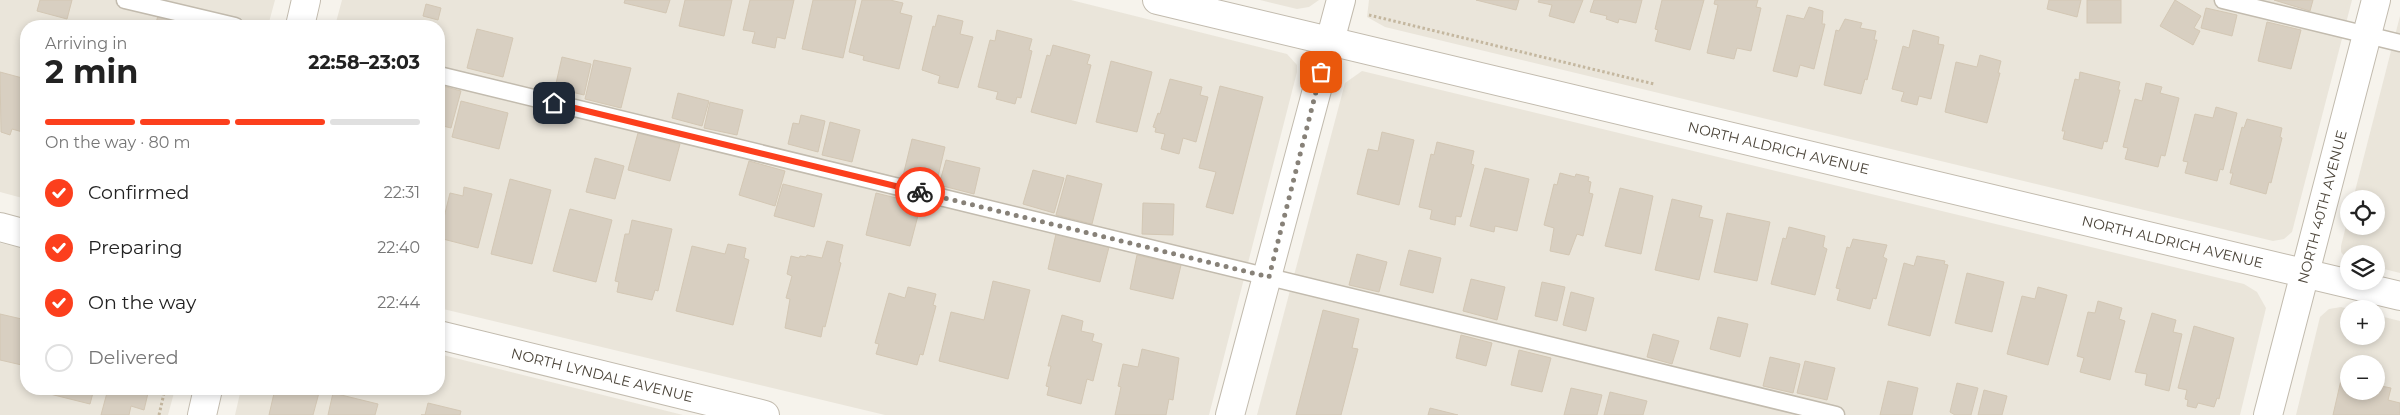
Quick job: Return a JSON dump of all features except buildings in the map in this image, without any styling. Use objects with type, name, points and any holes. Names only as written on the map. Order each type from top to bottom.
[{"type":"street","points":[[301,20],[306,0]]},
{"type":"street","name":"NORTH ALDRICH AVENUE","points":[[1157,0],[2400,296]]},
{"type":"street","points":[[1230,415],[1269,277],[1341,0]]},
{"type":"street","name":"NORTH 40TH AVENUE","points":[[2268,415],[2376,0]]},
{"type":"street","points":[[0,227],[20,232]]},
{"type":"street","name":"NORTH LYNDALE AVENUE","points":[[445,336],[765,415]]},
{"type":"street","points":[[202,415],[207,395]]},
{"type":"lane","points":[[125,0],[210,20]]},
{"type":"lane","points":[[2223,0],[2400,43]]},
{"type":"lane","points":[[445,76],[1836,415]]},
{"type":"path","points":[[158,415],[163,395]]},
{"type":"shaded area","points":[[0,0],[275,0],[270,20],[20,20],[20,197],[0,192]]},
{"type":"shaded area","points":[[342,0],[1071,0],[1287,54],[1297,65],[1297,72],[1209,415],[885,415],[445,309],[445,20],[337,20]]},
{"type":"shaded area","points":[[1260,0],[1319,0],[1309,7],[1297,9]]},
{"type":"shaded area","points":[[1369,0],[2352,0],[2292,232],[2284,239],[2273,241],[1385,27],[1367,17]]},
{"type":"shaded area","points":[[2400,16],[2400,273],[2385,269],[2385,245],[2341,245],[2344,235],[2385,235],[2385,190],[2355,190]]},
{"type":"shaded area","points":[[1362,71],[2244,284],[2257,292],[2266,308],[2240,415],[1257,415],[1345,83]]},
{"type":"shaded area","points":[[0,243],[20,248],[20,395],[173,395],[168,415],[0,415]]},
{"type":"shaded area","points":[[2340,307],[2340,345],[2385,345],[2385,317],[2400,321],[2400,415],[2296,415],[2320,317],[2329,309]]},
{"type":"shaded area","points":[[445,356],[683,415],[235,415],[240,395],[445,395]]},
{"type":"way so far","points":[[920,192],[1269,277],[1321,72]]},
{"type":"route","points":[[554,103],[920,192]]}]
